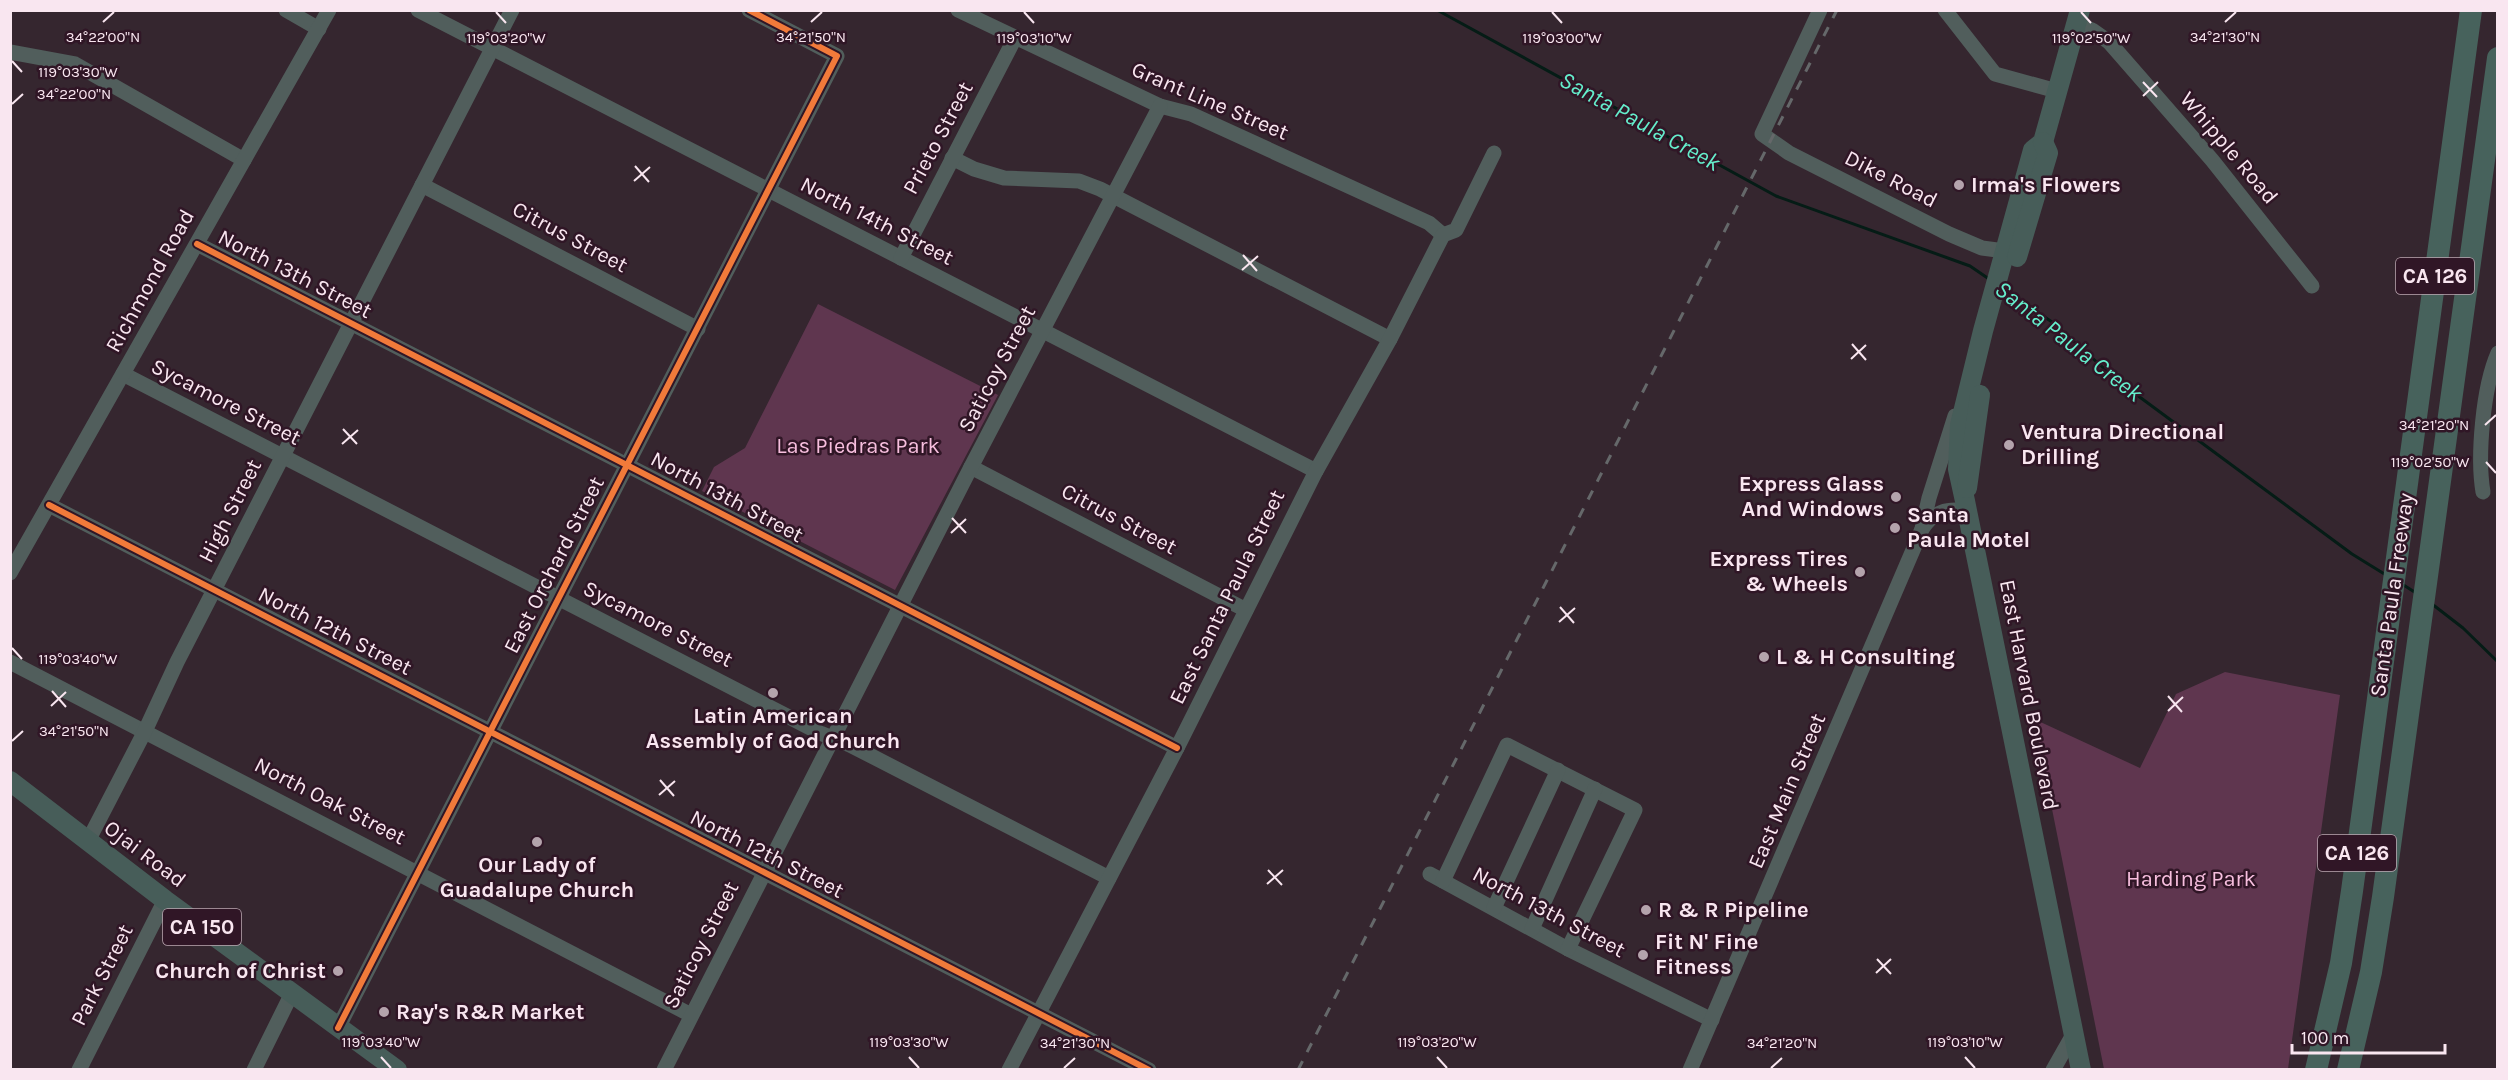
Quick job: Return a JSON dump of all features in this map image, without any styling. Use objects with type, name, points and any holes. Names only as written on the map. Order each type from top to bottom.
[{"type":"highway","name":"Santa Paula Freeway","points":[[2316,1070],[2340,963],[2387,636],[2471,10]]},
{"type":"highway","name":"Santa Paula Freeway","points":[[2348,1070],[2371,972],[2383,897],[2498,58]]},
{"type":"main road","name":"East Harvard Boulevard","points":[[2078,17],[2043,142],[2033,150],[1989,333],[1958,444],[1959,483],[1966,506],[2081,1070]]},
{"type":"main road","name":"Ojai Road","points":[[10,781],[165,900],[397,1070]]},
{"type":"street","points":[[286,10],[319,29]]},
{"type":"street","name":"Richmond Road","points":[[10,573],[330,10]]},
{"type":"street","name":"North 14th Street","points":[[418,10],[1316,471]]},
{"type":"street","name":"High Street","points":[[88,841],[512,10]]},
{"type":"street","name":"East Orchard Street","points":[[338,1028],[837,57],[749,10]]},
{"type":"street","name":"Grant Line Street","points":[[958,10],[1160,106],[1191,114],[1429,223],[1443,235]]},
{"type":"street","name":"Dike Road","points":[[1820,10],[1762,134],[1789,153],[1948,234],[2007,260]]},
{"type":"street","points":[[1945,10],[1995,74],[2057,91]]},
{"type":"street","name":"Whipple Road","points":[[2078,17],[2109,42],[2212,160],[2312,286]]},
{"type":"street","name":"Prieto Street","points":[[900,258],[1015,39]]},
{"type":"street","points":[[10,52],[75,64],[244,160]]},
{"type":"street","name":"Saticoy Street","points":[[664,1070],[971,467],[1160,106]]},
{"type":"street","name":"East Santa Paula Street","points":[[1010,1070],[1177,748],[1316,471],[1390,339],[1443,235],[1456,230],[1494,153]]},
{"type":"street","points":[[952,158],[974,169],[1004,178],[1078,181],[1114,196],[1390,339]]},
{"type":"street","name":"Citrus Street","points":[[422,185],[698,329]]},
{"type":"street","name":"North 13th Street","points":[[197,244],[1177,748]]},
{"type":"street","name":"East Main Street","points":[[1690,1070],[1922,529],[1929,498],[1989,333]]},
{"type":"street","points":[[2483,492],[2480,472],[2487,392],[2489,375],[2498,353]]},
{"type":"street","name":"Sycamore Street","points":[[123,375],[1109,878]]},
{"type":"street","name":"Citrus Street","points":[[971,467],[1246,610]]},
{"type":"street","name":"North 12th Street","points":[[49,505],[1149,1070]]},
{"type":"street","name":"East Main Street","points":[[1922,529],[1931,518],[1943,511],[1966,506]]},
{"type":"street","name":"North Oak Street","points":[[10,662],[691,1015]]},
{"type":"street","name":"North 13th Street","points":[[1558,770],[1507,745],[1436,878],[1568,949],[1712,1020]]},
{"type":"street","points":[[1494,908],[1558,770],[1635,810],[1568,949]]},
{"type":"street","points":[[1532,929],[1595,789]]},
{"type":"street","name":"Park Street","points":[[79,1070],[165,900]]},
{"type":"street","points":[[254,1070],[292,993]]},
{"type":"street","points":[[2053,1070],[2074,1033]]},
{"type":"green space","name":"Las Piedras Park","points":[[818,304],[998,395],[895,590],[702,491],[714,467],[745,448]]},
{"type":"green space","name":"Harding Park","points":[[2225,672],[2340,695],[2288,1069],[2104,1069],[2034,719],[2140,768],[2176,694]]},
{"type":"waterway","name":"Santa Paula Creek","points":[[1437,10],[1776,196],[1970,266],[1989,279]]},
{"type":"waterway","name":"Santa Paula Creek","points":[[2002,288],[2052,322],[2118,381],[2352,554],[2386,575]]},
{"type":"waterway","name":"Santa Paula Creek","points":[[2402,584],[2416,593]]},
{"type":"waterway","name":"Santa Paula Creek","points":[[2432,604],[2463,628],[2498,662]]},
{"type":"railway","points":[[1298,1070],[1837,10]]},
{"type":"cycle path","points":[[338,1028],[837,56],[749,10]]},
{"type":"cycle path","points":[[197,244],[1177,748]]},
{"type":"cycle path","points":[[49,505],[1149,1070]]},
{"type":"place","name":"Irma's Flowers","points":[[1959,185]]},
{"type":"place","name":"Ventura Directional Drilling","points":[[2009,445]]},
{"type":"place","name":"Express Glass And Windows","points":[[1896,497]]},
{"type":"place","name":"Santa Paula Motel","points":[[1895,528]]},
{"type":"place","name":"Express Tires & Wheels","points":[[1860,572]]},
{"type":"place","name":"L & H Consulting","points":[[1764,657]]},
{"type":"place","name":"Latin American Assembly of God Church","points":[[773,693]]},
{"type":"place","name":"Our Lady of Guadalupe Church","points":[[537,842]]},
{"type":"place","name":"R & R Pipeline","points":[[1646,910]]},
{"type":"place","name":"Fit N' Fine Fitness","points":[[1643,955]]},
{"type":"place","name":"Church of Christ","points":[[338,971]]},
{"type":"place","name":"Ray's R&R Market","points":[[384,1012]]}]
